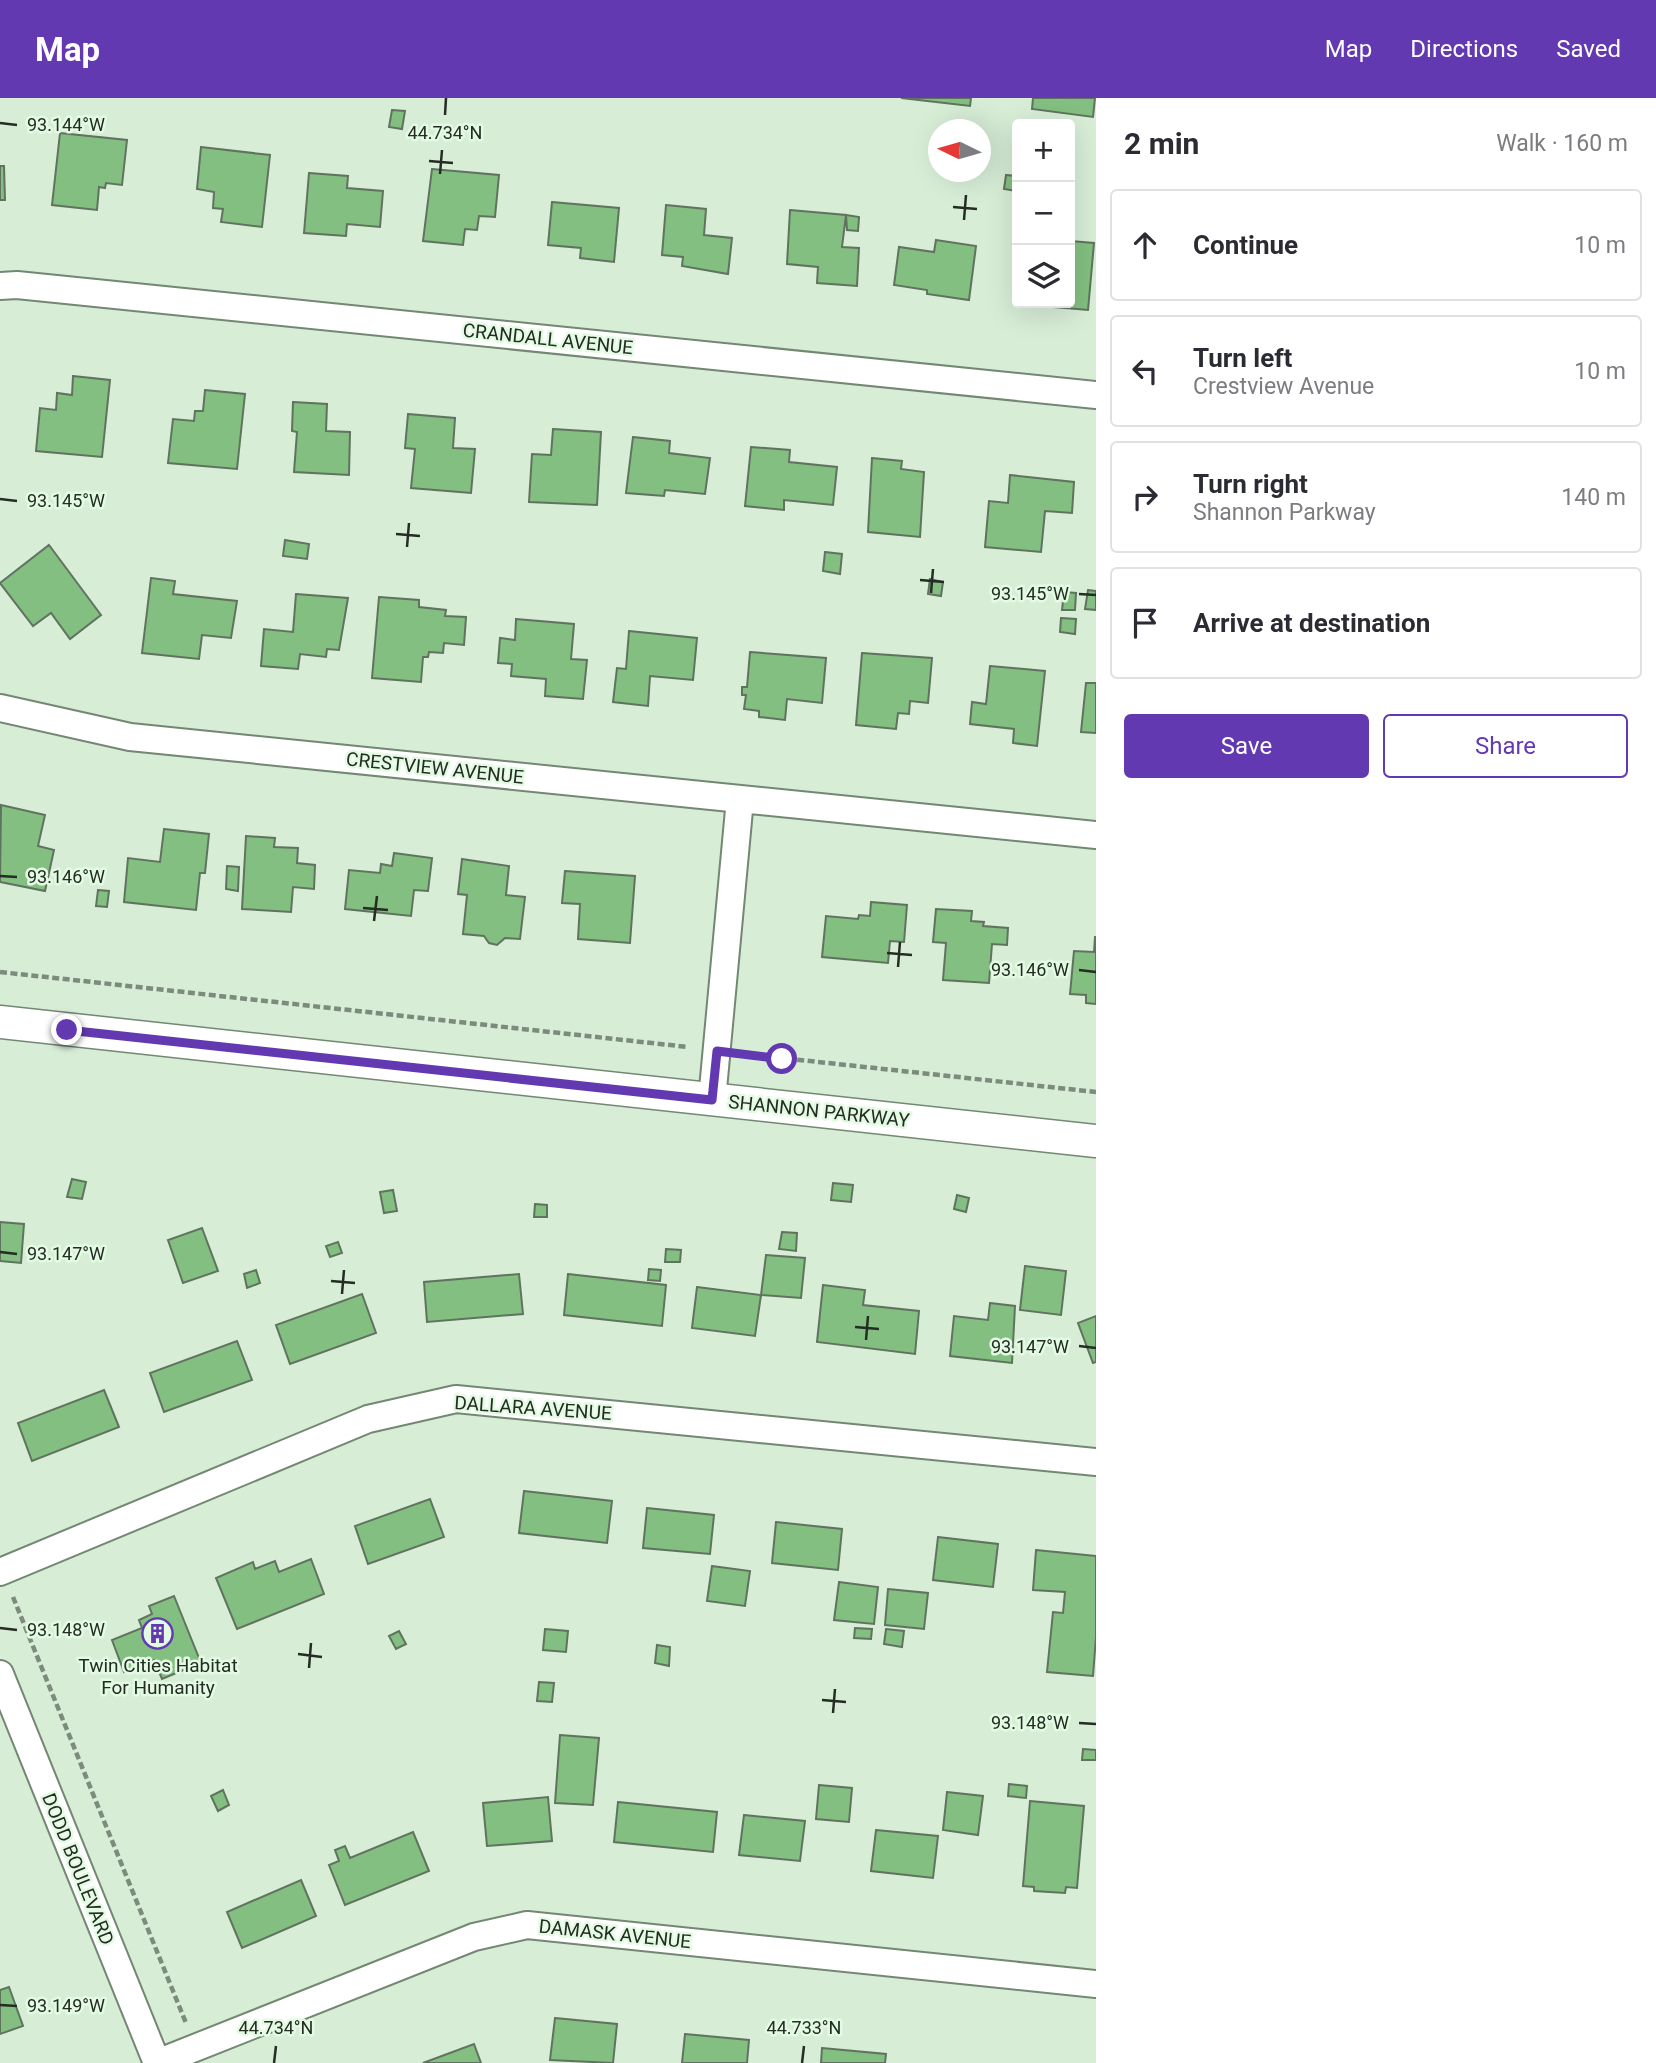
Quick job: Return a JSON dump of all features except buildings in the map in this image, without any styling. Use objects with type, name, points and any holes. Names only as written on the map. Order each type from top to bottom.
[{"type":"street","name":"CRANDALL AVENUE","points":[[0,286],[17,285],[1096,394]]},
{"type":"street","name":"CRESTVIEW AVENUE","points":[[0,708],[130,737],[1096,835]]},
{"type":"street","points":[[712,1100],[740,799]]},
{"type":"street","name":"SHANNON PARKWAY","points":[[0,1022],[1096,1141]]},
{"type":"street","name":"DALLARA AVENUE","points":[[1,1571],[368,1419],[456,1399],[1096,1462]]},
{"type":"street","name":"DODD BOULEVARD","points":[[0,1674],[157,2063]]},
{"type":"street","name":"DAMASK AVENUE","points":[[157,2063],[474,1937],[527,1925],[1096,1983]]},
{"type":"path","points":[[0,972],[1096,1092]]},
{"type":"path","points":[[1,1571],[196,2048]]},
{"type":"place","name":"Twin Cities Habitat For Humanity","points":[[158,1634]]},
{"type":"route","points":[[67,1030],[712,1100],[717,1051],[782,1059]]}]
